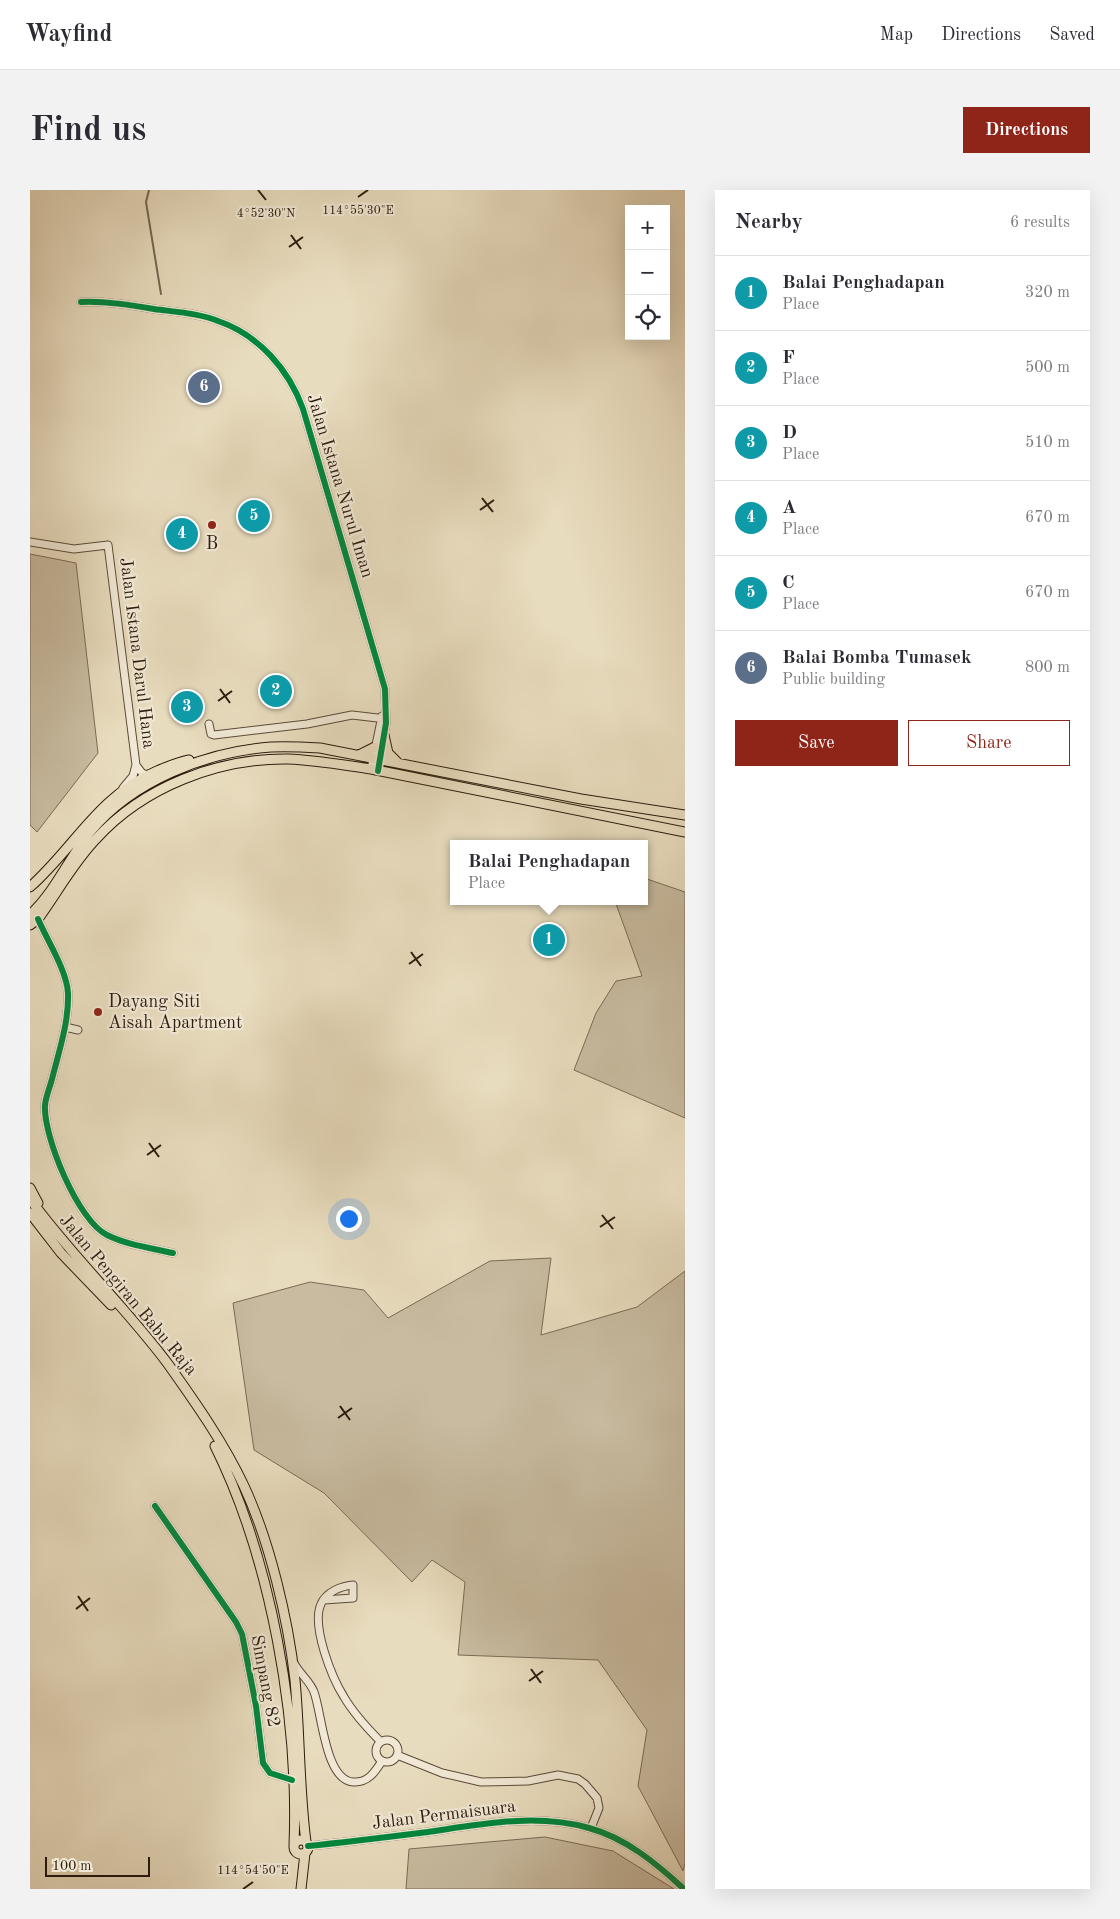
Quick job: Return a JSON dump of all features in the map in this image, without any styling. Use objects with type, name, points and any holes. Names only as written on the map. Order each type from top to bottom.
[{"type":"main road","points":[[384,735],[388,753],[398,763]]},
{"type":"main road","points":[[30,887],[63,855],[98,810],[119,793],[148,775],[181,761],[271,747],[320,748],[581,799],[685,815]]},
{"type":"main road","points":[[359,755],[375,747]]},
{"type":"main road","points":[[30,925],[42,902],[92,830],[105,817],[135,793],[152,783],[187,765],[207,758]]},
{"type":"main road","points":[[34,917],[101,833],[140,802],[175,783],[210,770],[262,761],[287,759],[319,761],[374,770],[685,832]]},
{"type":"main road","points":[[30,1188],[45,1226]]},
{"type":"main road","name":"Jalan Pengiran Babu Raja","points":[[30,1199],[45,1226],[164,1366],[213,1441],[224,1464],[246,1517],[269,1603],[288,1713],[292,1780],[302,1848]]},
{"type":"main road","name":"Jalan Pengiran Babu Raja","points":[[30,1213],[45,1226],[153,1345],[217,1438],[244,1486],[267,1549],[290,1652],[296,1697],[302,1848],[301,1889]]},
{"type":"main road","points":[[30,1218],[45,1226]]},
{"type":"street","name":"Jalan Istana Nurul Iman","points":[[81,302],[145,307],[218,320],[252,339],[284,371],[292,382],[303,409],[384,690],[386,709],[375,747],[377,759]]},
{"type":"street","name":"Jalan Istana Darul Hana","points":[[30,542],[74,549],[108,545],[136,765],[133,776],[119,793]]},
{"type":"street","points":[[209,724],[211,734],[214,735],[271,729],[352,715],[384,719]]},
{"type":"street","name":"Jalan Istana Nurul Iman","points":[[374,770],[384,735],[384,719]]},
{"type":"street","name":"Jalan Istana Darul Hana","points":[[136,765],[142,773],[148,775]]},
{"type":"street","points":[[34,917],[64,975],[68,992],[65,1027],[45,1104],[49,1138],[71,1190],[92,1224],[106,1235],[127,1243],[173,1253]]},
{"type":"street","points":[[65,1027],[78,1030]]},
{"type":"street","name":"Simpang 82","points":[[155,1506],[236,1622],[242,1634],[256,1706],[263,1763],[270,1773],[292,1780]]},
{"type":"street","points":[[324,1600],[320,1605],[319,1620],[330,1667],[343,1696],[381,1742]]},
{"type":"street","points":[[290,1652],[295,1665],[314,1692],[330,1758],[338,1775],[351,1782],[360,1782],[370,1777],[382,1761]]},
{"type":"street","points":[[296,1697],[301,1685],[308,1683]]},
{"type":"street","points":[[387,1740],[394,1743],[398,1748],[397,1755],[391,1762],[382,1761],[376,1752],[381,1742],[387,1740]]},
{"type":"street","points":[[397,1755],[442,1773],[482,1782],[528,1781],[558,1775],[578,1779],[597,1798],[600,1808],[591,1828]]},
{"type":"street","name":"Jalan Permaisuara","points":[[302,1848],[517,1820],[555,1822],[591,1828],[639,1852],[659,1866],[684,1889]]},
{"type":"shaded area","points":[[30,554],[76,563],[98,753],[37,832],[30,825]]},
{"type":"shaded area","points":[[648,879],[685,892],[685,1118],[574,1070],[596,1013],[616,981],[642,976],[616,905],[648,905]]},
{"type":"shaded area","points":[[551,1258],[541,1335],[637,1307],[685,1271],[685,1863],[683,1871],[638,1786],[647,1730],[598,1660],[458,1655],[465,1582],[432,1560],[412,1582],[324,1493],[254,1450],[233,1303],[310,1282],[364,1290],[388,1318],[490,1261]]},
{"type":"shaded area","points":[[545,1837],[613,1851],[674,1889],[406,1889],[409,1849]]},
{"type":"waterway","points":[[149,190],[146,202],[161,294]]},
{"type":"cycle path","points":[[81,302],[100,302],[194,314],[218,321],[247,335],[271,356],[290,381],[303,409],[385,689],[386,723],[378,771]]},
{"type":"cycle path","points":[[38,919],[60,965],[67,984],[68,993],[65,1026],[45,1105],[50,1136],[64,1176],[85,1213],[96,1227],[107,1235],[139,1246],[173,1253]]},
{"type":"cycle path","points":[[155,1506],[236,1622],[242,1634],[256,1706],[263,1763],[270,1773],[292,1780]]},
{"type":"cycle path","points":[[308,1846],[489,1823],[549,1821],[589,1828],[616,1838],[652,1861],[684,1889]]},
{"type":"place","name":"Balai Bomba Tumasek","points":[[204,387]]},
{"type":"place","name":"C","points":[[254,516]]},
{"type":"place","name":"B","points":[[212,525]]},
{"type":"place","name":"A","points":[[182,534]]},
{"type":"place","name":"F","points":[[276,691]]},
{"type":"place","name":"D","points":[[187,707]]},
{"type":"place","name":"Balai Penghadapan","points":[[549,940]]},
{"type":"place","name":"Dayang Siti Aisah Apartment","points":[[98,1012]]}]
